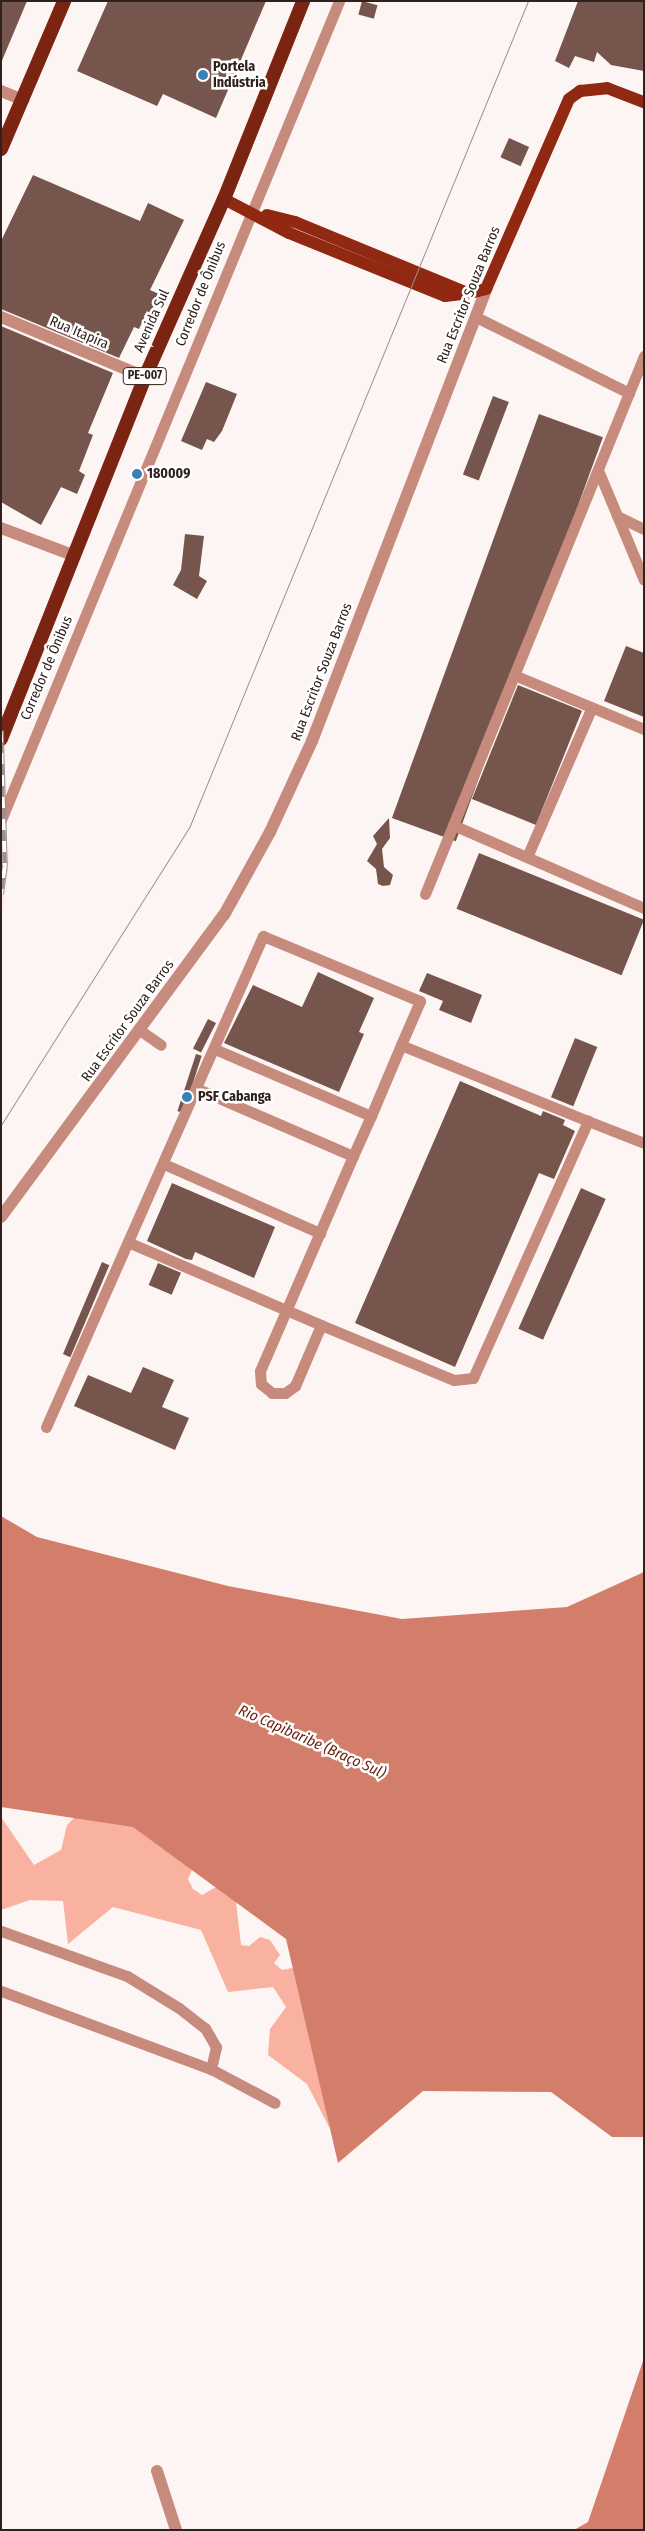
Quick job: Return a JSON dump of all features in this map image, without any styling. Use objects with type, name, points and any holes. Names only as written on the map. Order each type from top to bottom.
[{"type":"highway","points":[[1,149],[64,1]]},
{"type":"highway","name":"Avenida Sul","points":[[1,739],[75,556],[144,377],[224,198],[303,1]]},
{"type":"main road","name":"Rua Escritor Souza Barros","points":[[486,289],[561,112],[580,91],[607,88],[644,102]]},
{"type":"main road","points":[[224,198],[250,210],[295,222],[470,293],[486,289]]},
{"type":"street","points":[[1,91],[23,100]]},
{"type":"street","name":"Rua Escritor Souza Barros","points":[[1,1217],[141,1031],[224,915],[270,832],[312,741],[486,289]]},
{"type":"street","name":"Rua Itapira","points":[[1,316],[144,377]]},
{"type":"street","points":[[1,528],[75,556]]},
{"type":"street","points":[[157,2471],[176,2530]]},
{"type":"lane","name":"Corredor de Ônibus","points":[[1,820],[148,470],[250,210],[339,1]]},
{"type":"lane","points":[[476,318],[629,393]]},
{"type":"lane","points":[[425,894],[644,356]]},
{"type":"lane","points":[[598,470],[644,580]]},
{"type":"lane","points":[[617,516],[644,529]]},
{"type":"lane","points":[[514,675],[644,729]]},
{"type":"lane","points":[[527,857],[592,707]]},
{"type":"lane","points":[[453,825],[644,908]]},
{"type":"lane","points":[[46,1427],[130,1243],[263,936],[420,1001],[260,1371],[262,1384],[272,1393],[284,1393],[295,1386],[321,1325]]},
{"type":"lane","points":[[141,1031],[162,1045]]},
{"type":"lane","points":[[402,1045],[644,1143]]},
{"type":"lane","points":[[215,1049],[371,1116]]},
{"type":"lane","points":[[198,1089],[353,1156]]},
{"type":"lane","points":[[130,1243],[286,1311],[454,1380],[473,1378],[588,1121]]},
{"type":"lane","points":[[164,1164],[320,1233]]},
{"type":"lane","points":[[1,1931],[127,1976],[179,2008],[205,2028],[216,2047],[211,2069]]},
{"type":"lane","points":[[1,1991],[211,2069],[275,2103]]},
{"type":"shaded area","points":[[11,845],[1,929],[1,871]]},
{"type":"shaded area","points":[[122,1807],[192,1870],[188,1879],[193,1889],[202,1895],[216,1887],[229,1892],[236,1902],[241,1945],[249,1946],[260,1937],[270,1940],[280,1955],[274,1963],[282,1970],[292,1968],[300,1976],[330,2129],[307,2084],[268,2055],[270,2029],[286,2007],[273,1987],[228,1992],[201,1930],[113,1907],[68,1944],[63,1901],[30,1900],[1,1910],[1,1817],[34,1865],[61,1850],[67,1825],[74,1818]]},
{"type":"water","name":"Rio Capibaribe (Braço Sul)","points":[[1,1516],[37,1537],[228,1586],[402,1619],[567,1607],[644,1572],[644,2137],[612,2137],[551,2092],[423,2091],[338,2163],[286,1939],[133,1827],[1,1807]]},
{"type":"water","points":[[644,2358],[644,2530],[574,2530],[588,2522]]},
{"type":"building","points":[[1,1],[27,1],[1,63]]},
{"type":"building","points":[[108,1],[266,1],[216,118],[163,94],[157,106],[77,71]]},
{"type":"building","points":[[362,1],[377,5],[374,19],[358,15]]},
{"type":"building","points":[[578,1],[644,1],[644,71],[611,65],[597,52],[594,62],[575,56],[569,68],[555,61]]},
{"type":"building","points":[[509,138],[529,147],[521,166],[500,157]]},
{"type":"building","points":[[33,175],[140,221],[148,203],[184,220],[150,290],[159,294],[148,318],[145,316],[139,329],[134,327],[119,358],[1,309],[1,241]]},
{"type":"building","points":[[1,326],[113,373],[88,433],[93,435],[79,471],[85,475],[77,494],[61,487],[41,525],[1,502]]},
{"type":"building","points":[[206,382],[237,394],[222,431],[214,442],[207,439],[202,450],[181,441]]},
{"type":"building","points":[[493,396],[509,402],[479,481],[463,474]]},
{"type":"building","points":[[539,414],[603,437],[456,841],[392,818]]},
{"type":"building","points":[[185,534],[204,536],[199,576],[207,581],[197,599],[173,585],[181,570]]},
{"type":"building","points":[[626,646],[644,653],[644,717],[604,701]]},
{"type":"building","points":[[518,685],[582,711],[536,825],[472,799]]},
{"type":"building","points":[[389,818],[390,838],[382,849],[384,867],[393,875],[390,885],[383,886],[378,884],[376,869],[367,861],[377,844],[373,836]]},
{"type":"building","points":[[479,853],[644,920],[622,975],[457,909]]},
{"type":"building","points":[[318,972],[374,998],[359,1032],[364,1034],[339,1092],[224,1043],[253,985],[302,1007]]},
{"type":"building","points":[[427,973],[482,995],[471,1023],[439,1010],[443,1001],[419,991]]},
{"type":"building","points":[[208,1019],[216,1023],[201,1052],[193,1048]]},
{"type":"building","points":[[575,1038],[597,1047],[573,1106],[551,1097]]},
{"type":"building","points":[[196,1054],[202,1056],[183,1113],[177,1111]]},
{"type":"building","points":[[460,1081],[541,1116],[543,1111],[565,1120],[563,1125],[575,1131],[554,1179],[539,1173],[455,1367],[355,1323]]},
{"type":"building","points":[[172,1183],[275,1227],[254,1278],[195,1252],[192,1260],[186,1259],[147,1241]]},
{"type":"building","points":[[581,1188],[606,1199],[543,1340],[518,1329]]},
{"type":"building","points":[[102,1262],[109,1265],[70,1357],[63,1354]]},
{"type":"building","points":[[158,1263],[181,1273],[172,1295],[149,1285]]},
{"type":"building","points":[[143,1367],[174,1380],[162,1407],[189,1418],[175,1450],[74,1406],[88,1375],[131,1393]]},
{"type":"tram line","points":[[1,1125],[189,828],[528,1]]},
{"type":"railway","points":[[1,731],[5,867],[1,895]]},
{"type":"place","name":"Portela Indústria","points":[[203,75]]},
{"type":"place","name":"180009","points":[[137,474]]},
{"type":"place","name":"PSF Cabanga","points":[[187,1097]]}]
